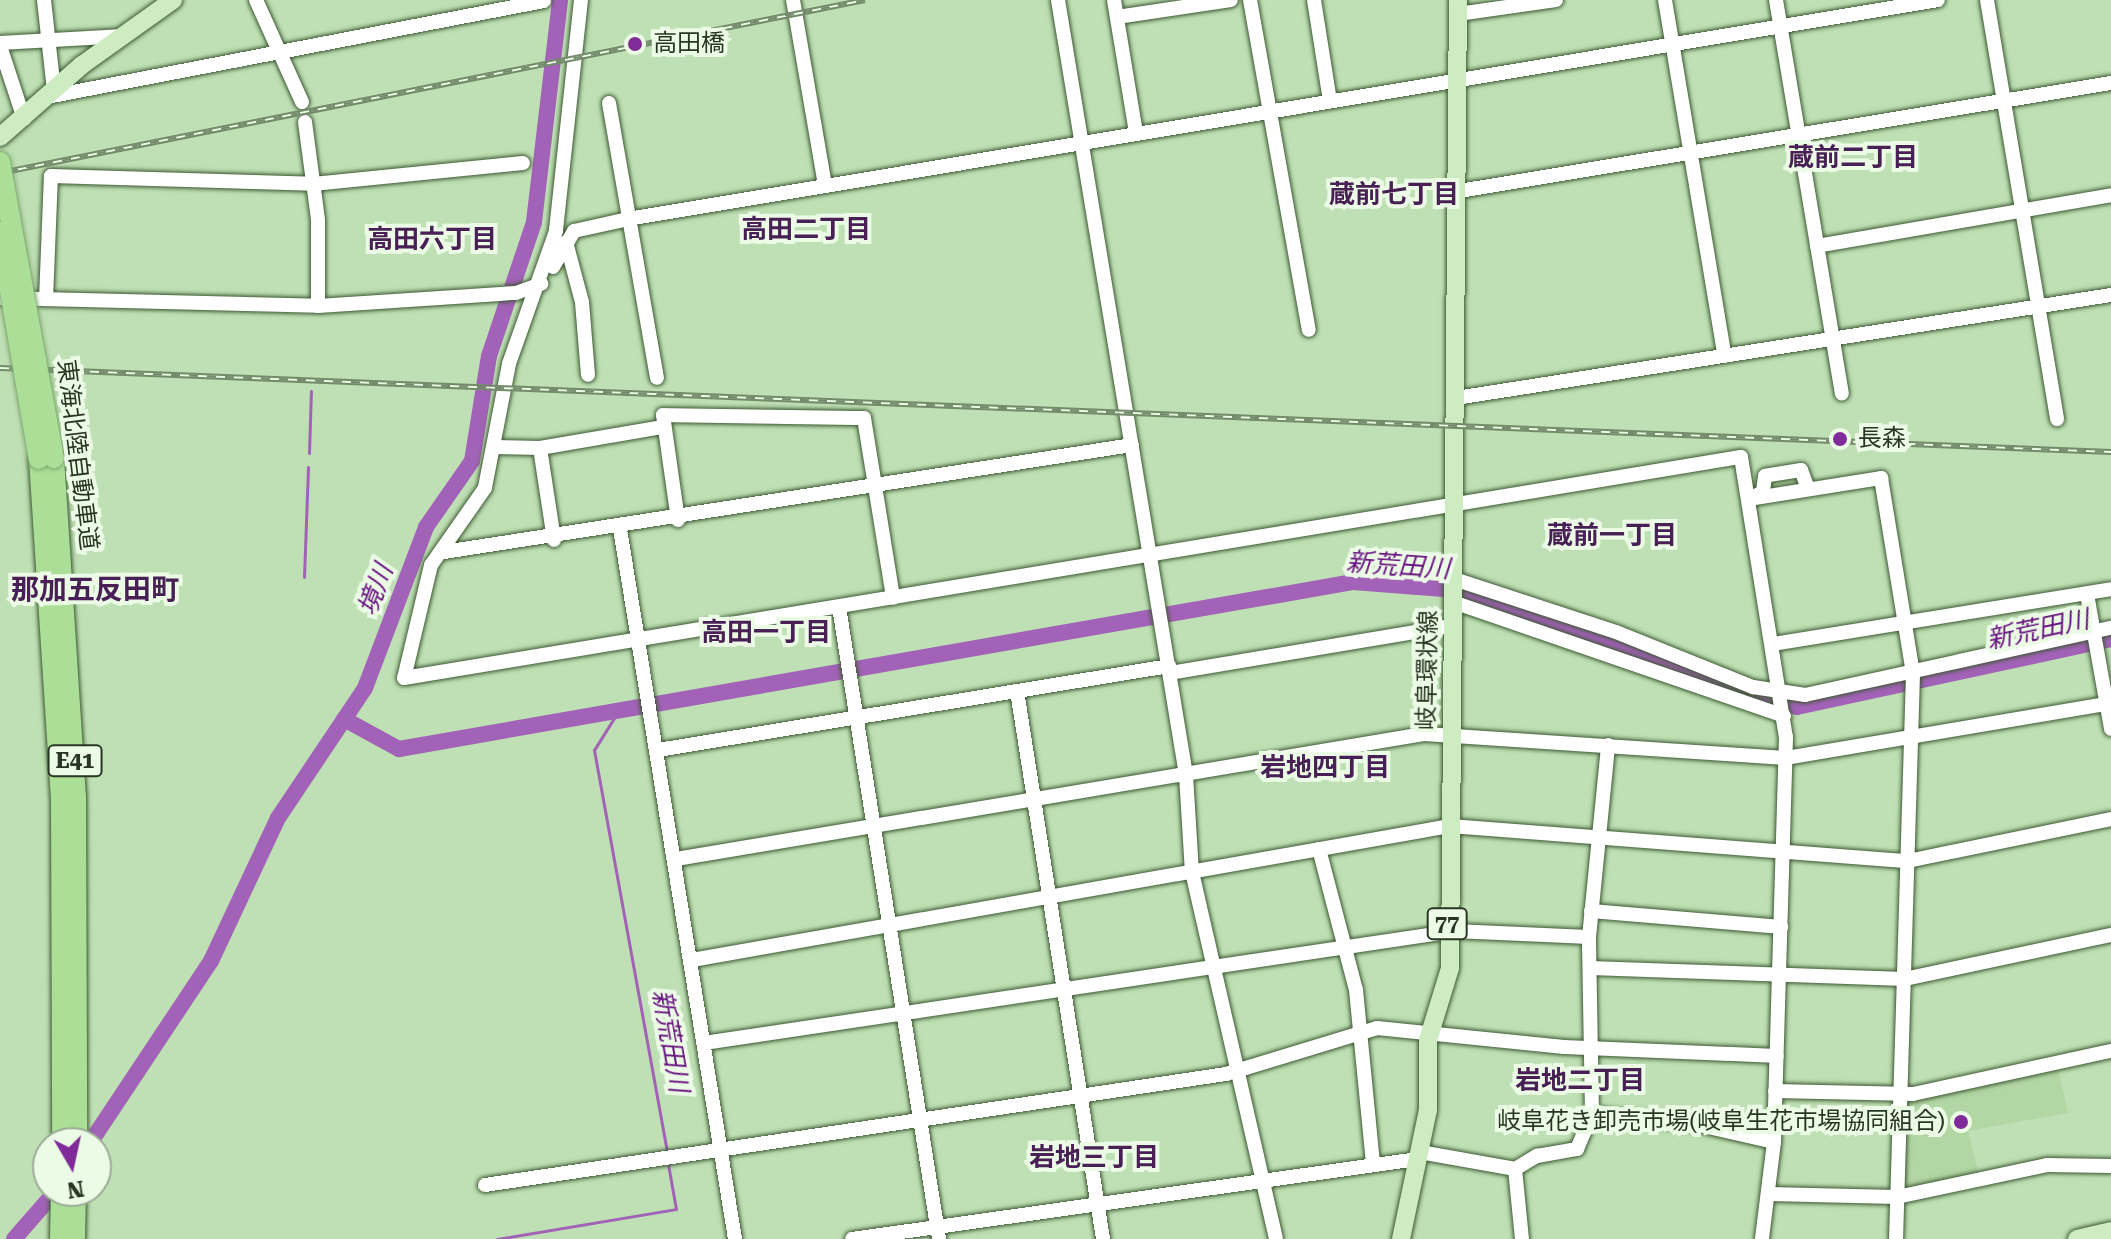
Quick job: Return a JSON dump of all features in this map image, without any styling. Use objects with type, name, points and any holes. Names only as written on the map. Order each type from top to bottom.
[{"type":"highway","name":"東海北陸自動車道","points":[[0,162],[46,458],[72,675],[71,1064],[76,1127]]},
{"type":"highway","name":"東海北陸自動車道","points":[[0,232],[46,458]]},
{"type":"highway","name":"東海北陸自動車道","points":[[64,1127],[71,1064]]},
{"type":"highway","points":[[64,1207],[70,1236]]},
{"type":"highway","points":[[70,1236],[74,1207]]},
{"type":"main road","points":[[0,137],[50,94],[173,0]]},
{"type":"main road","name":"岐阜環状線","points":[[1401,1239],[1419,1156],[1431,1028],[1448,981],[1459,191],[1458,7]]},
{"type":"main road","points":[[2077,1239],[2111,1231]]},
{"type":"street","points":[[44,0],[50,94],[234,65],[279,51],[544,1]]},
{"type":"street","points":[[256,0],[302,102]]},
{"type":"street","points":[[581,0],[556,231],[509,364],[485,488],[444,552],[431,565],[404,678],[1741,457],[1784,713],[1786,758],[1774,1142],[1762,1239]]},
{"type":"street","points":[[793,0],[825,185]]},
{"type":"street","points":[[1058,0],[1186,775],[1192,872],[1267,1177],[1276,1239]]},
{"type":"street","points":[[1114,0],[1136,133]]},
{"type":"street","points":[[1117,17],[1231,0]]},
{"type":"street","points":[[1250,0],[1274,110],[1309,330]]},
{"type":"street","points":[[1314,0],[1330,101]]},
{"type":"street","points":[[1458,7],[1556,0]]},
{"type":"street","points":[[1665,0],[1724,354]]},
{"type":"street","points":[[1776,0],[1842,394]]},
{"type":"street","points":[[0,298],[318,306],[493,294],[535,288],[570,237],[628,219],[1938,0]]},
{"type":"street","points":[[1987,0],[2057,419]]},
{"type":"street","points":[[24,119],[0,44],[124,36]]},
{"type":"street","points":[[1459,191],[2111,83]]},
{"type":"street","points":[[609,103],[657,378]]},
{"type":"street","points":[[305,122],[313,184],[318,306]]},
{"type":"street","points":[[46,299],[51,176],[313,184],[523,163]]},
{"type":"street","points":[[1817,246],[2111,195]]},
{"type":"street","points":[[570,237],[582,302],[588,375]]},
{"type":"street","points":[[1456,398],[2111,295]]},
{"type":"street","points":[[678,520],[663,427],[670,412],[864,418],[893,598]]},
{"type":"street","points":[[495,447],[540,448],[663,427]]},
{"type":"street","points":[[444,552],[554,540],[1132,445]]},
{"type":"street","points":[[540,448],[554,540]]},
{"type":"street","points":[[1749,499],[1881,478],[1915,695],[1896,1239]]},
{"type":"street","points":[[620,529],[676,859],[735,1239]]},
{"type":"street","points":[[1454,579],[1781,693],[1832,695],[2092,630],[2111,628]]},
{"type":"street","points":[[1773,644],[2111,589]]},
{"type":"street","points":[[2087,594],[2111,729]]},
{"type":"street","points":[[1453,602],[1784,713]]},
{"type":"street","points":[[839,607],[938,1233]]},
{"type":"street","points":[[658,750],[1017,691],[1452,626]]},
{"type":"street","points":[[1017,691],[1052,896],[1103,1239]]},
{"type":"street","points":[[676,859],[1451,731],[1786,758],[2108,704]]},
{"type":"street","points":[[852,1239],[938,1233],[1097,1202],[1419,1156],[1515,1169],[1548,1153],[1577,1149],[1592,1114],[1589,937],[1608,745]]},
{"type":"street","points":[[692,960],[1450,826],[1784,857],[1908,861],[2111,819]]},
{"type":"street","points":[[1319,849],[1344,946],[1373,1162]]},
{"type":"street","points":[[1591,911],[1781,927]]},
{"type":"street","points":[[704,1043],[1447,932],[1589,937]]},
{"type":"street","points":[[1590,968],[1905,979],[2111,935]]},
{"type":"street","points":[[485,1185],[1241,1070],[1357,1030],[1431,1028],[1503,1042],[1777,1056]]},
{"type":"street","points":[[1775,1091],[1900,1095],[2111,1051]]},
{"type":"street","points":[[1592,1114],[1695,1124],[1774,1142]]},
{"type":"street","points":[[1769,1194],[1897,1197],[2047,1165],[2111,1166]]},
{"type":"street","points":[[1515,1169],[1522,1239]]},
{"type":"shaded area","name":"岐阜花き卸売市場(岐阜生花市場協同組合)","points":[[2057,1064],[2068,1113],[1968,1131],[1979,1176],[1900,1193],[1906,1099]]},
{"type":"waterway","name":"境川","points":[[101,1127],[211,961],[278,818],[365,688],[426,527],[472,461],[489,356],[534,222],[560,0]]},
{"type":"waterway","points":[[309,453],[311,391]]},
{"type":"waterway","points":[[304,577],[308,467]]},
{"type":"waterway","name":"新荒田川","points":[[344,719],[399,749],[1353,582],[1444,589],[1797,707],[2111,639]]},
{"type":"waterway","name":"新荒田川","points":[[619,710],[594,750],[667,1152]]},
{"type":"waterway","name":"新荒田川","points":[[497,1239],[676,1209],[668,1164]]},
{"type":"waterway","name":"境川","points":[[14,1239],[42,1207]]},
{"type":"railway","points":[[0,173],[865,0]]},
{"type":"railway","points":[[0,368],[2111,452]]},
{"type":"place","name":"高田橋","points":[[635,44]]},
{"type":"place","name":"長森","points":[[1840,439]]},
{"type":"place","name":"岐阜花き卸売市場(岐阜生花市場協同組合)","points":[[1961,1122]]},
{"type":"district","name":"蔵前二丁目","points":[[1853,158]]},
{"type":"district","name":"蔵前七丁目","points":[[1394,195]]},
{"type":"district","name":"高田二丁目","points":[[806,230]]},
{"type":"district","name":"高田六丁目","points":[[432,240]]},
{"type":"district","name":"蔵前一丁目","points":[[1612,536]]},
{"type":"district","name":"那加五反田町","points":[[95,590]]},
{"type":"district","name":"高田一丁目","points":[[766,633]]},
{"type":"district","name":"岩地四丁目","points":[[1325,768]]},
{"type":"district","name":"岩地二丁目","points":[[1580,1081]]},
{"type":"district","name":"岩地三丁目","points":[[1094,1158]]}]
